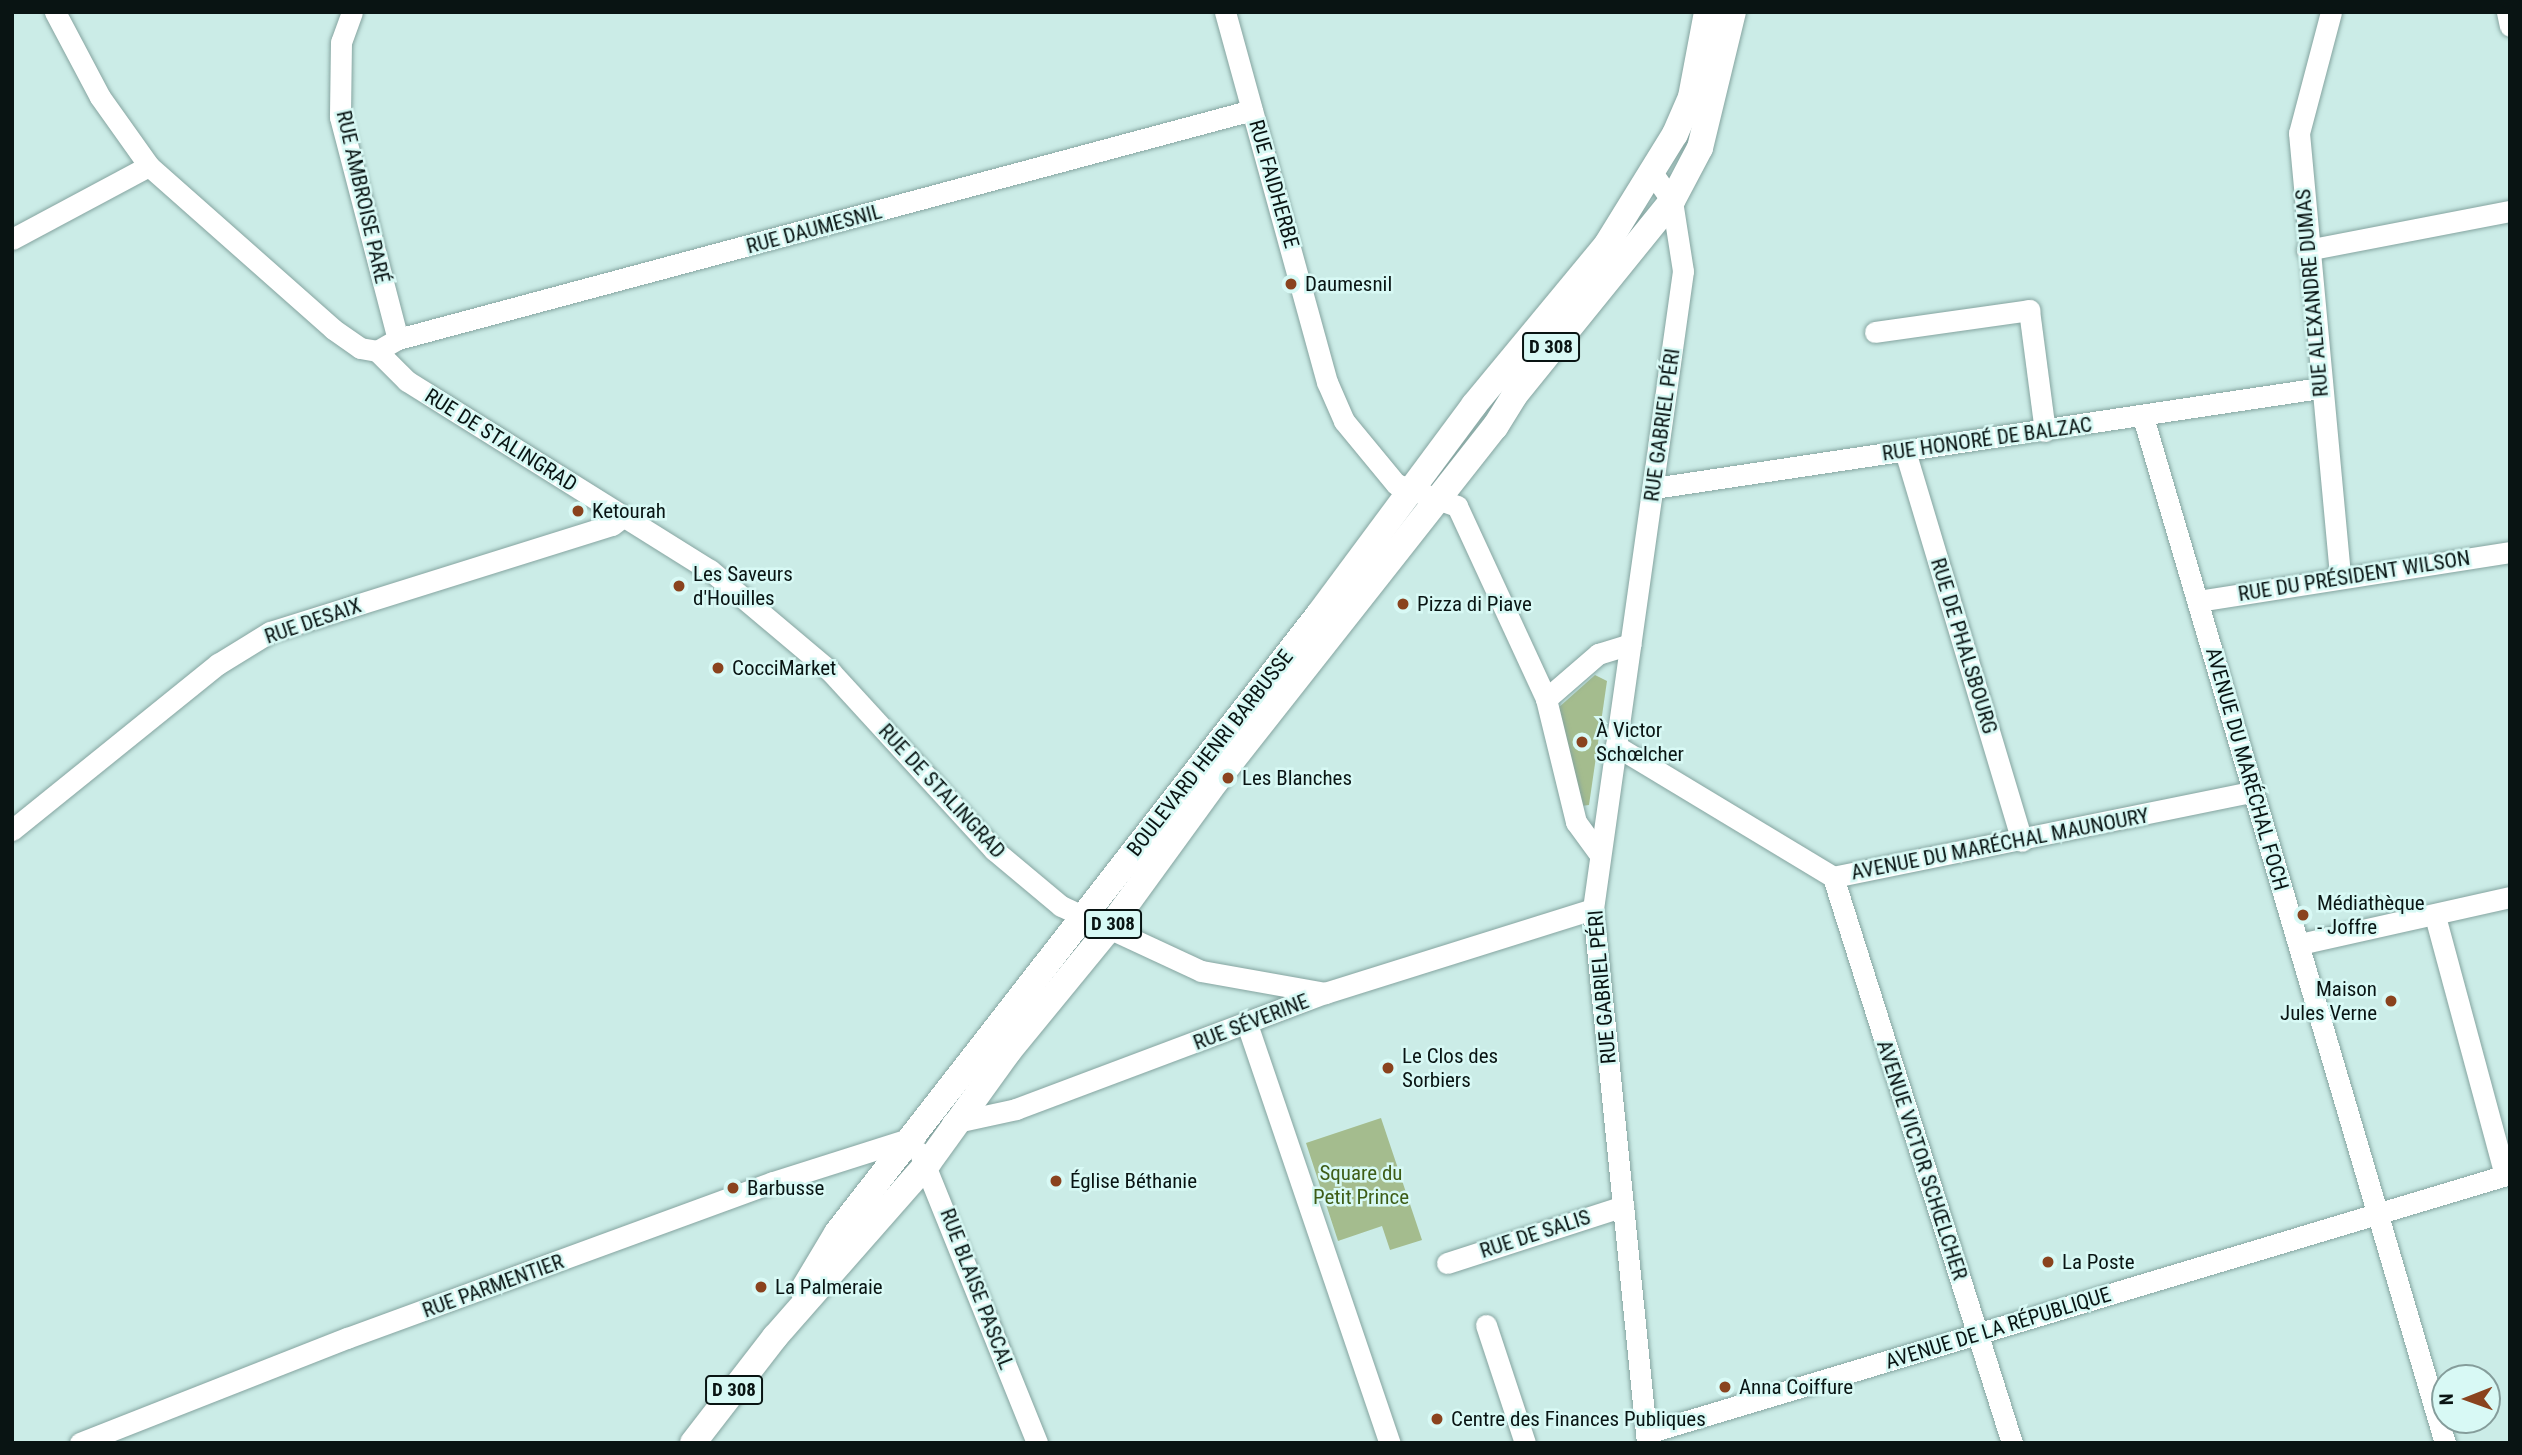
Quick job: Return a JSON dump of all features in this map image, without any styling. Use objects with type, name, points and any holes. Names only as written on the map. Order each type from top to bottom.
[{"type":"main road","name":"D 308","points":[[1653,174],[1690,97],[1707,12]]},
{"type":"main road","name":"D 308","points":[[1672,201],[1700,148],[1733,12]]},
{"type":"main road","name":"BOULEVARD HENRI BARBUSSE","points":[[775,1337],[837,1233],[1411,492],[1474,405],[1607,244],[1653,174]]},
{"type":"main road","name":"BOULEVARD HENRI BARBUSSE","points":[[693,1443],[775,1337],[928,1163],[1007,1052],[1107,931],[1197,814],[1216,781],[1438,499],[1536,366],[1672,201]]},
{"type":"street","name":"RUE DE STALINGRAD","points":[[55,12],[100,97],[149,166],[333,329],[360,348],[377,351],[407,381],[710,570],[805,648],[994,850],[1080,918],[1201,971],[1325,993]]},
{"type":"street","name":"RUE AMBROISE PARÉ","points":[[352,12],[341,43],[340,117],[398,339]]},
{"type":"street","name":"RUE FAIDHERBE","points":[[1225,12],[1327,382],[1355,440],[1396,484],[1411,492]]},
{"type":"street","name":"RUE ALEXANDRE DUMAS","points":[[2331,12],[2300,133],[2307,250],[2340,578]]},
{"type":"street","points":[[2507,12],[2510,26]]},
{"type":"street","name":"RUE DAUMESNIL","points":[[377,351],[398,339],[1252,110]]},
{"type":"street","points":[[12,239],[149,166]]},
{"type":"street","points":[[1653,174],[1672,201]]},
{"type":"street","name":"RUE GABRIEL PÉRI","points":[[1647,1438],[1593,909],[1598,852],[1654,488],[1683,271],[1672,201]]},
{"type":"street","points":[[2307,250],[2510,211]]},
{"type":"street","points":[[1875,331],[2029,310],[2045,431]]},
{"type":"street","name":"RUE HONORÉ DE BALZAC","points":[[1654,488],[2143,417],[2320,388]]},
{"type":"street","name":"AVENUE DU MARÉCHAL FOCH","points":[[2143,417],[2251,792],[2300,944],[2445,1443]]},
{"type":"street","name":"RUE DE PHALSBOURG","points":[[1905,451],[2022,841]]},
{"type":"street","points":[[1411,492],[1457,506],[1546,699],[1576,822],[1598,852]]},
{"type":"street","name":"RUE DESAIX","points":[[12,830],[218,664],[270,632],[612,525],[624,516]]},
{"type":"street","name":"RUE DU PRÉSIDENT WILSON","points":[[2198,601],[2510,552]]},
{"type":"street","points":[[1546,699],[1598,654],[1631,644]]},
{"type":"street","name":"AVENUE DU MARÉCHAL MAUNOURY","points":[[1616,746],[1833,877],[2022,841],[2251,792]]},
{"type":"street","name":"AVENUE VICTOR SCHŒLCHER","points":[[1833,877],[2012,1443]]},
{"type":"street","points":[[2300,944],[2417,915],[2435,916],[2510,897]]},
{"type":"street","name":"RUE SÉVERINE","points":[[910,1140],[958,1120],[1016,1109],[1325,993],[1593,909]]},
{"type":"street","points":[[2435,916],[2508,1174]]},
{"type":"street","points":[[1247,1024],[1390,1443]]},
{"type":"street","name":"RUE BLAISE PASCAL","points":[[910,1140],[928,1163],[1037,1443]]},
{"type":"street","name":"RUE PARMENTIER","points":[[80,1443],[346,1338],[773,1182],[910,1140]]},
{"type":"street","name":"AVENUE DE LA RÉPUBLIQUE","points":[[1647,1438],[1977,1334],[2508,1174]]},
{"type":"street","name":"RUE DE SALIS","points":[[1447,1263],[1623,1206]]},
{"type":"street","points":[[1486,1325],[1525,1443]]},
{"type":"green space","points":[[1595,675],[1607,681],[1589,805],[1581,806],[1558,708]]},
{"type":"green space","name":"Square du Petit Prince","points":[[1381,1118],[1422,1240],[1390,1250],[1382,1226],[1338,1241],[1306,1143]]},
{"type":"place","name":"Daumesnil","points":[[1291,284]]},
{"type":"place","name":"Ketourah","points":[[578,511]]},
{"type":"place","name":"Les Saveurs d'Houilles","points":[[679,586]]},
{"type":"place","name":"Pizza di Piave","points":[[1403,604]]},
{"type":"place","name":"CocciMarket","points":[[718,668]]},
{"type":"place","name":"À Victor Schœlcher","points":[[1582,742]]},
{"type":"place","name":"Les Blanches","points":[[1228,778]]},
{"type":"place","name":"Médiathèque - Joffre","points":[[2303,915]]},
{"type":"place","name":"Maison Jules Verne","points":[[2391,1001]]},
{"type":"place","name":"Le Clos des Sorbiers","points":[[1388,1068]]},
{"type":"place","name":"Église Béthanie","points":[[1056,1181]]},
{"type":"place","name":"Barbusse","points":[[733,1188]]},
{"type":"place","name":"La Poste","points":[[2048,1262]]},
{"type":"place","name":"La Palmeraie","points":[[761,1287]]},
{"type":"place","name":"Anna Coiffure","points":[[1725,1387]]},
{"type":"place","name":"Centre des Finances Publiques","points":[[1437,1419]]}]
